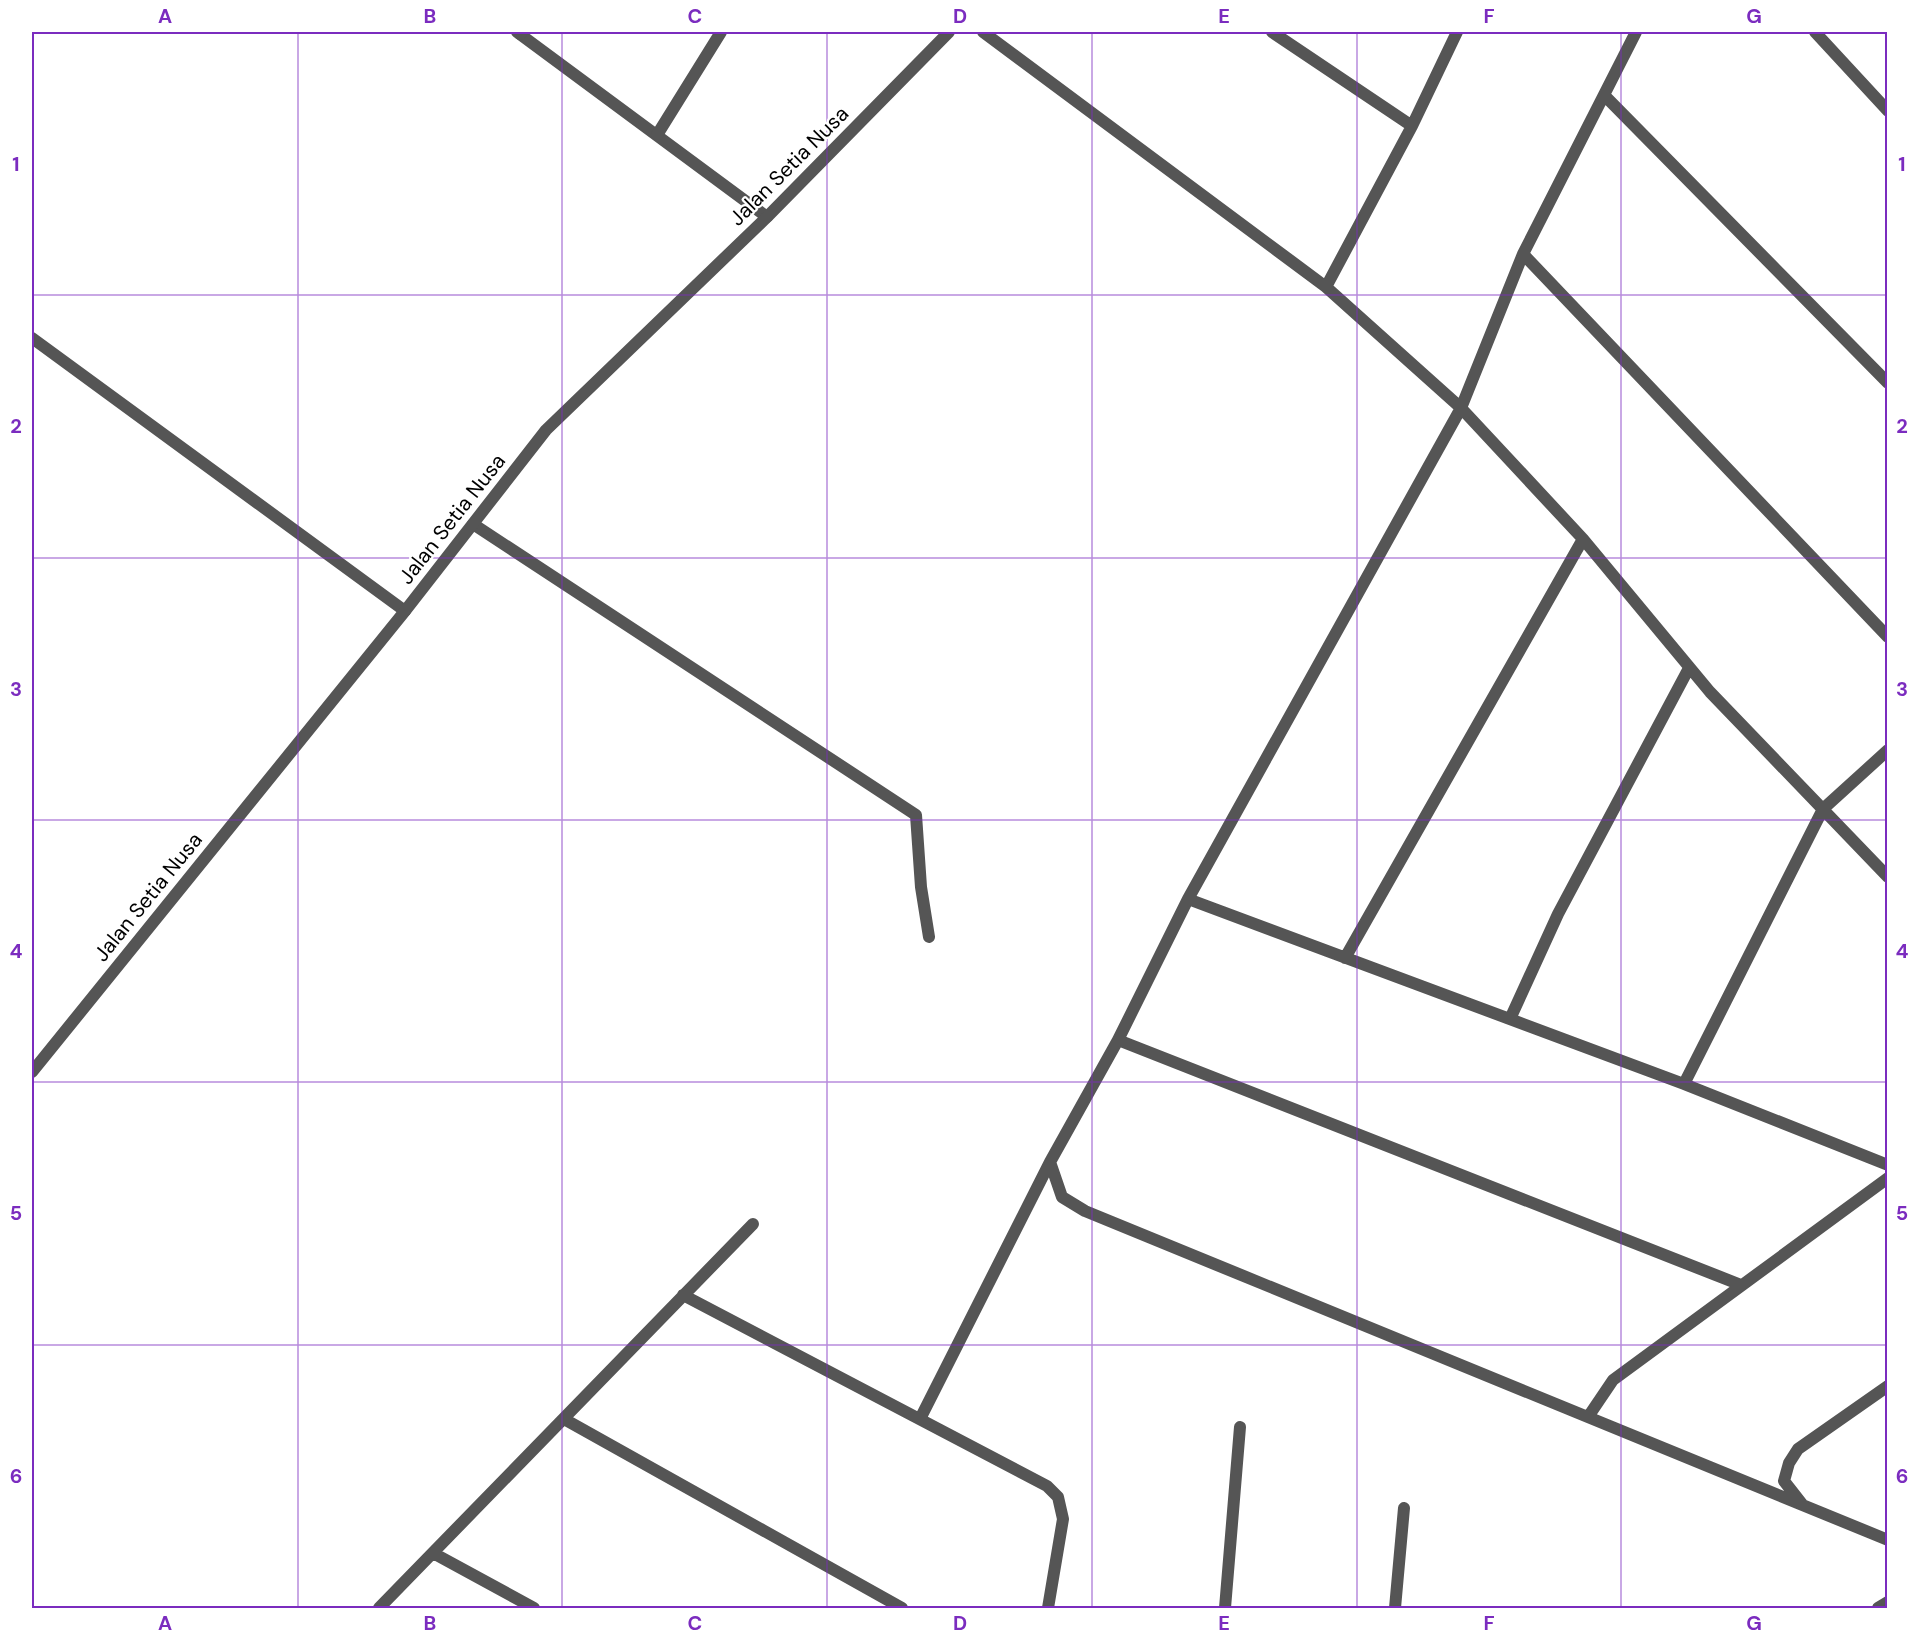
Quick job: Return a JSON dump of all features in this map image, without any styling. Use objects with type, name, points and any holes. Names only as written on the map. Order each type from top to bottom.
[{"type":"street","points":[[520,32],[767,217]]},
{"type":"street","points":[[657,135],[721,32]]},
{"type":"street","name":"Jalan Setia Nusa","points":[[32,1072],[405,611],[546,430],[767,217],[949,32]]},
{"type":"street","points":[[983,32],[1326,287],[1461,408],[1583,539],[1689,668],[1887,877]]},
{"type":"street","points":[[1272,32],[1412,126]]},
{"type":"street","points":[[1326,287],[1412,126],[1457,32]]},
{"type":"street","points":[[920,1419],[1050,1162],[1118,1040],[1188,899],[1461,408],[1523,254],[1636,32]]},
{"type":"street","points":[[1815,32],[1887,111]]},
{"type":"street","points":[[1604,95],[1887,382]]},
{"type":"street","points":[[1523,254],[1887,637]]},
{"type":"street","points":[[32,338],[405,611]]},
{"type":"street","points":[[473,524],[916,815],[921,887],[929,937]]},
{"type":"street","points":[[1345,958],[1583,539]]},
{"type":"street","points":[[1510,1019],[1557,914],[1689,668]]},
{"type":"street","points":[[1684,1084],[1823,809],[1887,750]]},
{"type":"street","points":[[1188,899],[1684,1084],[1887,1165]]},
{"type":"street","points":[[1118,1040],[1741,1285]]},
{"type":"street","points":[[1050,1162],[1062,1197],[1085,1211],[1887,1540]]},
{"type":"street","points":[[1588,1417],[1613,1380],[1887,1178]]},
{"type":"street","points":[[379,1608],[753,1224]]},
{"type":"street","points":[[683,1295],[1047,1485],[1058,1497],[1063,1519],[1048,1608]]},
{"type":"street","points":[[1803,1505],[1784,1481],[1789,1463],[1798,1449],[1887,1386]]},
{"type":"street","points":[[564,1419],[902,1608]]},
{"type":"street","points":[[1225,1608],[1240,1427]]},
{"type":"street","points":[[1395,1608],[1404,1508]]},
{"type":"street","points":[[433,1553],[534,1608]]},
{"type":"street","points":[[1878,1608],[1887,1602]]}]
